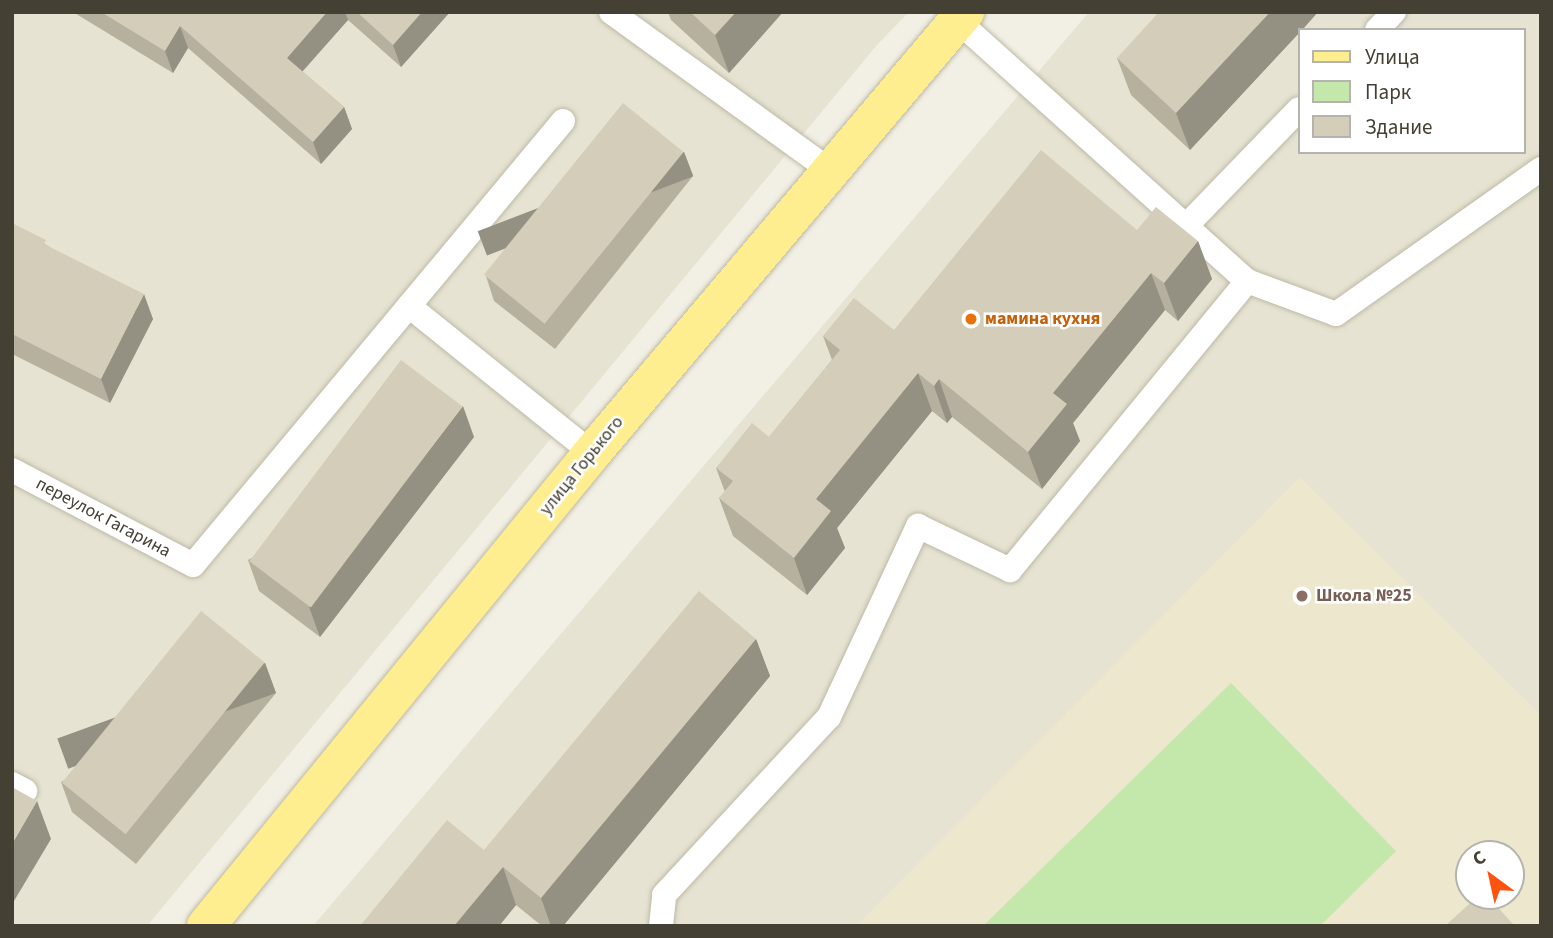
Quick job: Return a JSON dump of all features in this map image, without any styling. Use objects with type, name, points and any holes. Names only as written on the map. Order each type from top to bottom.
[{"type":"main road","name":"улица Горького","points":[[206,926],[592,453],[961,16]]},
{"type":"lane","points":[[1379,28],[1394,12]]},
{"type":"lane","points":[[624,16],[829,170]]},
{"type":"lane","points":[[961,16],[1247,281],[1336,314],[1541,169]]},
{"type":"lane","points":[[1187,225],[1298,110]]},
{"type":"lane","points":[[563,121],[409,306],[592,453]]},
{"type":"lane","points":[[661,926],[664,895],[829,717],[918,526],[1010,570],[1247,281]]},
{"type":"lane","name":"переулок Гагарина","points":[[12,470],[193,565],[409,306]]},
{"type":"shaded area","points":[[12,12],[909,12],[877,45],[147,926],[12,926]]},
{"type":"shaded area","points":[[1089,12],[1541,12],[1541,926],[313,926]]},
{"type":"shaded area","name":"Школа №25","points":[[1300,477],[1541,715],[1541,926],[856,926]]},
{"type":"green space","points":[[1231,683],[1396,851],[1320,926],[983,926]]},
{"type":"building","points":[[101,12],[327,12],[287,58],[344,107],[313,142],[180,26],[165,51]]},
{"type":"building","points":[[357,12],[422,12],[393,45]]},
{"type":"building","points":[[690,12],[736,12],[715,35]]},
{"type":"building","points":[[1159,12],[1270,12],[1176,113],[1117,58]]},
{"type":"building","points":[[623,103],[684,152],[545,324],[484,275]]},
{"type":"building","points":[[1041,150],[1137,230],[1156,207],[1198,241],[1164,283],[1151,273],[1053,393],[1067,404],[1028,452],[939,379],[934,386],[918,373],[816,499],[831,511],[794,558],[719,498],[733,481],[716,468],[752,423],[769,437],[840,350],[823,336],[854,298],[894,330]]},
{"type":"building","points":[[12,223],[46,240],[44,244],[144,294],[101,379],[12,334]]},
{"type":"building","points":[[401,360],[462,406],[311,608],[249,561]]},
{"type":"building","points":[[699,591],[756,639],[541,898],[503,867],[454,926],[360,926],[447,820],[484,850]]},
{"type":"building","points":[[201,611],[265,663],[126,834],[62,783]]},
{"type":"building","points":[[12,787],[37,801],[12,844]]},
{"type":"building","points":[[1463,910],[1500,910],[1515,926],[1445,926]]},
{"type":"place","name":"мамина кухня","points":[[971,319]]},
{"type":"place","name":"Школа №25","points":[[1302,596]]}]
